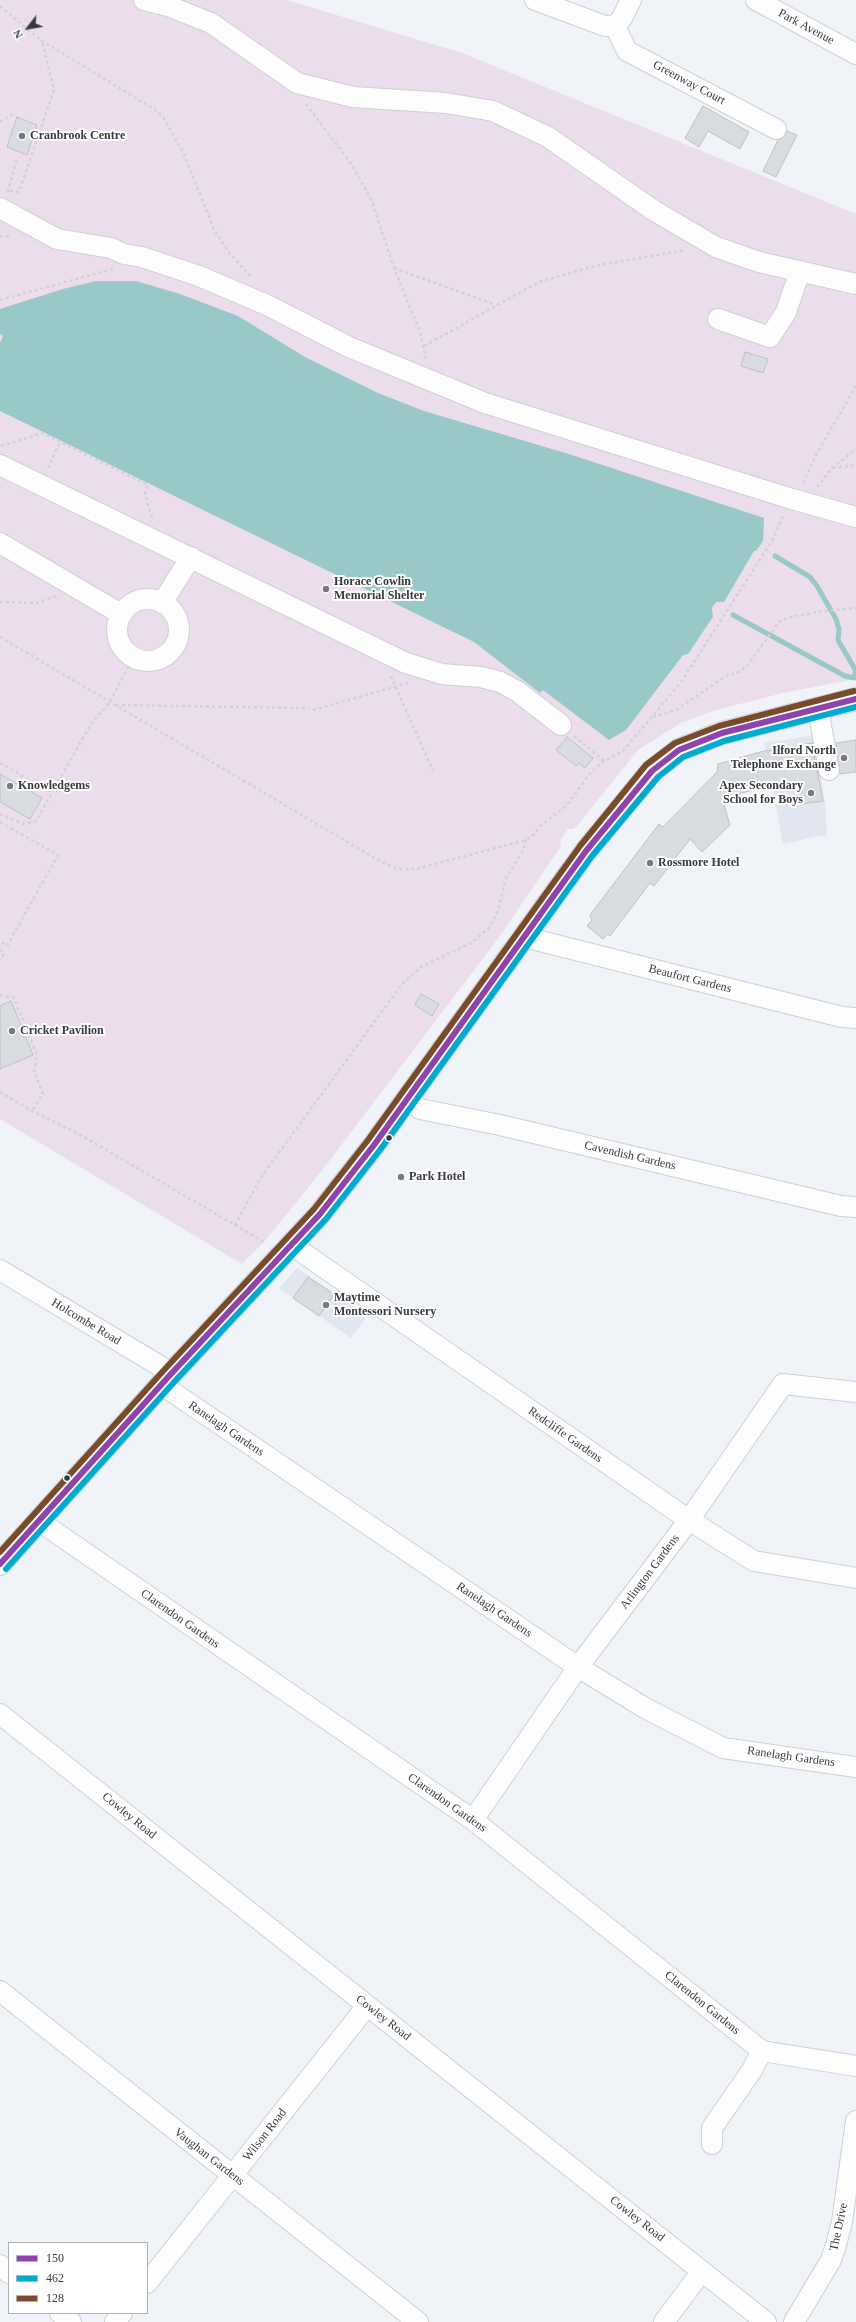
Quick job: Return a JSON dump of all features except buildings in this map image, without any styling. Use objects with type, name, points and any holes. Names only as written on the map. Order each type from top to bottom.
[{"type":"main road","points":[[0,1564],[166,1380],[293,1246],[357,1167],[408,1099],[586,851],[652,771],[679,750],[722,733],[856,699]]},
{"type":"street","points":[[144,0],[168,6],[211,23],[297,83],[353,97],[446,103],[493,111],[548,137],[654,210],[716,247],[760,262],[856,284]]},
{"type":"street","points":[[535,0],[605,26],[615,26],[622,18],[631,0]]},
{"type":"street","name":"Park Avenue","points":[[756,0],[856,54]]},
{"type":"street","name":"Greenway Court","points":[[615,26],[627,51],[776,129]]},
{"type":"street","points":[[0,208],[57,239],[111,248],[124,254],[142,257],[199,276],[267,305],[349,347],[484,403],[796,494],[856,517]]},
{"type":"street","points":[[718,319],[770,337],[786,312],[800,271]]},
{"type":"street","points":[[0,465],[406,663],[442,674],[481,677],[500,682],[517,691],[561,725]]},
{"type":"street","points":[[0,543],[121,614]]},
{"type":"street","points":[[162,603],[191,557]]},
{"type":"street","points":[[144,599],[162,603],[172,612],[178,623],[177,641],[172,650],[164,657],[154,661],[143,661],[133,658],[125,652],[117,633],[121,614],[131,604],[144,599]]},
{"type":"street","points":[[818,709],[829,770]]},
{"type":"street","name":"Beaufort Gardens","points":[[524,937],[842,1017],[856,1018]]},
{"type":"street","name":"Cavendish Gardens","points":[[408,1099],[420,1109],[500,1125],[841,1206],[856,1207]]},
{"type":"street","name":"Redcliffe Gardens","points":[[293,1246],[689,1520],[754,1561],[856,1578]]},
{"type":"street","name":"Holcombe Road","points":[[0,1270],[160,1366],[166,1380]]},
{"type":"street","name":"Ranelagh Gardens","points":[[166,1380],[578,1667],[644,1708],[723,1748],[856,1766]]},
{"type":"street","name":"Arlington Gardens","points":[[473,1820],[578,1667],[689,1520],[783,1384],[856,1392]]},
{"type":"street","name":"Clarendon Gardens","points":[[39,1521],[473,1820],[762,2051],[856,2066]]},
{"type":"street","name":"Cowley Road","points":[[0,1714],[766,2322]]},
{"type":"street","name":"Vaughan Gardens","points":[[0,1991],[418,2322]]},
{"type":"street","name":"Wilson Road","points":[[148,2281],[367,2006]]},
{"type":"street","points":[[712,2144],[712,2128],[752,2070],[762,2051]]},
{"type":"street","name":"The Drive","points":[[794,2322],[834,2253],[842,2222],[855,2141],[856,2121]]},
{"type":"street","points":[[0,2265],[8,2271]]},
{"type":"street","points":[[664,2322],[702,2271]]},
{"type":"street","points":[[61,2314],[71,2322]]},
{"type":"street","points":[[115,2322],[121,2314]]},
{"type":"path","points":[[0,6],[42,41],[154,109],[163,117],[183,152],[214,230],[228,250],[256,283]]},
{"type":"path","points":[[17,158],[9,191],[19,192],[54,90],[42,41]]},
{"type":"path","points":[[297,83],[297,92],[352,166],[371,199],[394,268],[415,319],[424,346],[429,369],[426,380]]},
{"type":"path","points":[[0,122],[13,114]]},
{"type":"path","points":[[424,346],[539,282],[595,266],[698,247],[702,239]]},
{"type":"path","points":[[0,300],[116,268],[124,254]]},
{"type":"path","points":[[394,268],[497,305]]},
{"type":"path","points":[[0,637],[383,863],[398,868],[416,869],[526,840],[533,835],[541,825],[566,806],[592,771],[604,761],[623,751],[681,682],[772,541],[817,453],[856,386]]},
{"type":"path","points":[[0,447],[43,434],[148,485],[145,494],[155,525],[154,540]]},
{"type":"path","points":[[40,485],[60,442]]},
{"type":"path","points":[[796,494],[814,489],[832,468],[856,449]]},
{"type":"path","points":[[832,468],[856,465]]},
{"type":"path","points":[[0,602],[37,603],[78,588]]},
{"type":"path","points":[[652,717],[676,710],[726,676],[739,672],[747,666],[779,622],[787,618],[822,611],[856,608]]},
{"type":"path","points":[[379,649],[433,771]]},
{"type":"path","points":[[0,814],[16,823],[30,824],[40,816],[92,722],[110,702],[133,658]]},
{"type":"path","points":[[312,710],[411,682]]},
{"type":"path","points":[[115,705],[309,708]]},
{"type":"path","points":[[561,725],[604,761]]},
{"type":"path","points":[[0,763],[52,793]]},
{"type":"path","points":[[0,822],[58,855],[7,946],[0,941]]},
{"type":"path","points":[[235,1225],[262,1176],[402,984],[421,967],[471,943],[488,929],[499,908],[506,878],[524,849],[526,840]]},
{"type":"path","points":[[0,950],[4,953],[0,960]]},
{"type":"path","points":[[0,995],[14,998],[37,1055],[34,1072],[43,1094],[32,1111]]},
{"type":"path","points":[[0,1092],[32,1111],[77,1133],[264,1242]]},
{"type":"shaded area","points":[[0,0],[287,0],[462,53],[856,214],[856,679],[787,692],[712,711],[681,723],[638,750],[577,826],[573,829],[568,829],[560,841],[561,846],[500,936],[320,1173],[264,1242],[242,1264],[0,1119]]},
{"type":"shaded area","points":[[814,735],[825,801],[827,837],[818,836],[783,844],[764,743]]},
{"type":"shaded area","name":"Maytime Montessori Nursery","points":[[297,1268],[367,1316],[351,1338],[279,1288]]},
{"type":"water","points":[[96,281],[136,281],[180,294],[238,316],[305,357],[378,393],[424,411],[572,455],[764,518],[763,541],[756,551],[754,551],[724,602],[716,602],[712,608],[713,617],[688,654],[683,655],[626,730],[609,740],[543,690],[540,693],[474,642],[0,411],[0,343],[3,336],[0,334],[0,309],[63,289]]},
{"type":"waterway","points":[[733,615],[845,676],[854,678],[856,671],[838,640],[839,629],[836,619],[817,586],[810,577],[775,556]]},
{"type":"transit line","name":"128","points":[[0,1552],[164,1370],[314,1209],[368,1140],[580,846],[646,765],[675,743],[719,726],[854,691]]},
{"type":"transit line","name":"150","points":[[0,1564],[170,1375],[320,1214],[374,1145],[586,851],[652,771],[679,750],[722,733],[856,699]]},
{"type":"transit line","name":"462","points":[[6,1569],[176,1380],[326,1219],[380,1150],[592,856],[658,777],[683,757],[724,741],[856,707]]},
{"type":"place","name":"Cranbrook Centre","points":[[22,136]]},
{"type":"place","name":"Horace Cowlin Memorial Shelter","points":[[326,589]]},
{"type":"place","name":"Ilford North Telephone Exchange","points":[[844,758]]},
{"type":"place","name":"Knowledgems","points":[[10,786]]},
{"type":"place","name":"Apex Secondary School for Boys","points":[[811,793]]},
{"type":"place","name":"Rossmore Hotel","points":[[650,863]]},
{"type":"place","name":"Cricket Pavilion","points":[[12,1031]]},
{"type":"place","name":"Park Hotel","points":[[401,1177]]},
{"type":"place","name":"Maytime Montessori Nursery","points":[[326,1305]]}]
